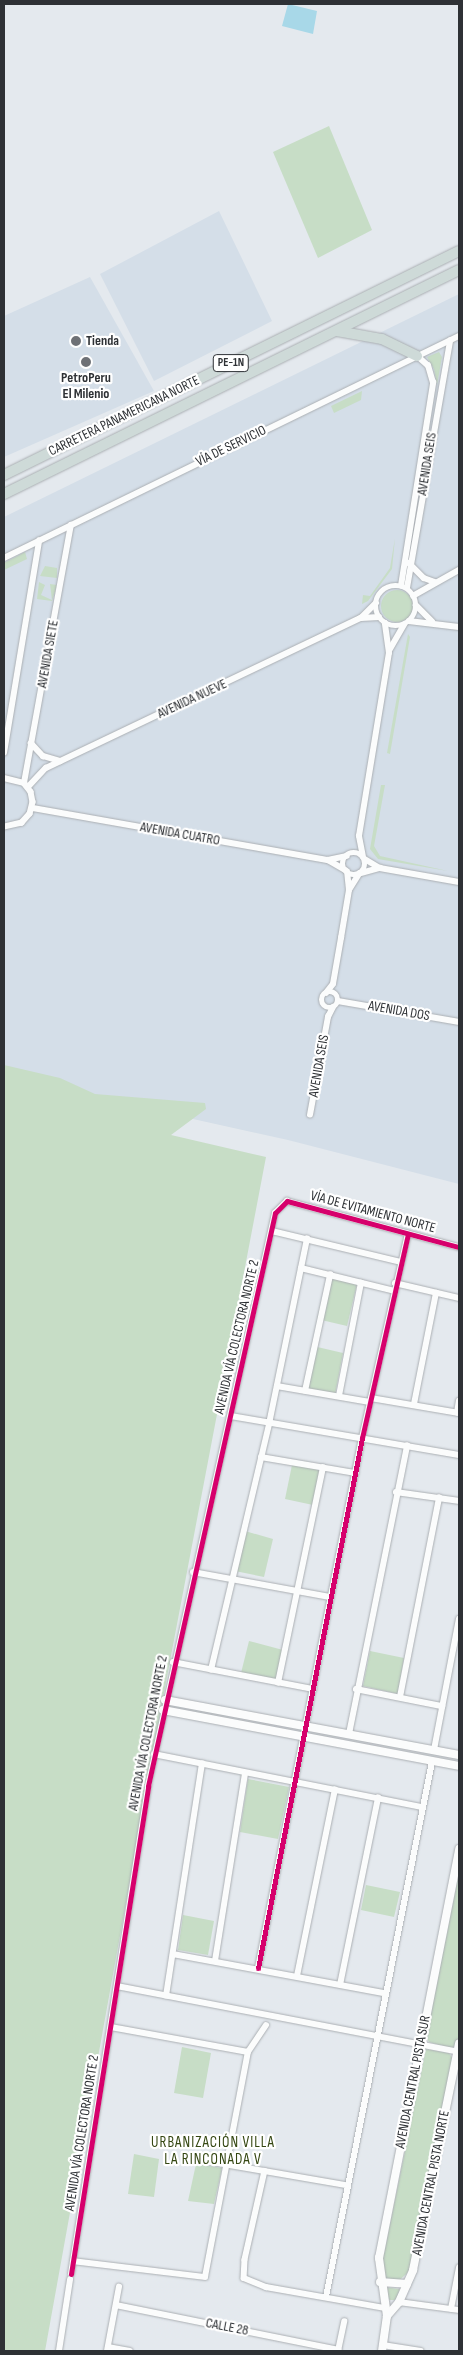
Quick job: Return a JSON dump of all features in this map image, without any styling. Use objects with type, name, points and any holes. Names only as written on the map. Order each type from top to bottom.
[{"type":"highway","name":"CARRETERA PANAMERICANA NORTE","points":[[4,475],[459,251]]},
{"type":"highway","name":"CARRETERA PANAMERICANA NORTE","points":[[4,494],[459,270]]},
{"type":"highway","points":[[336,331],[382,339],[418,356]]},
{"type":"highway","points":[[238,360],[246,375]]},
{"type":"street","name":"VÍA DE SERVICIO","points":[[4,558],[459,336]]},
{"type":"street","name":"AVENIDA SEIS","points":[[404,587],[410,565],[450,341]]},
{"type":"street","name":"AVENIDA SEIS","points":[[404,587],[406,558],[433,383],[428,366],[418,356]]},
{"type":"street","name":"AVENIDA SIETE","points":[[26,785],[31,743],[71,525]]},
{"type":"street","name":"AVENIDA SIETE","points":[[4,753],[39,541]]},
{"type":"street","points":[[406,558],[410,565],[424,578],[435,582]]},
{"type":"street","points":[[413,596],[459,570]]},
{"type":"street","points":[[349,890],[365,866],[359,836],[389,653],[385,623],[379,617],[376,604],[383,590],[404,587],[413,596],[416,604],[434,623]]},
{"type":"street","name":"AVENIDA NUEVE","points":[[26,785],[46,768],[361,618],[376,604]]},
{"type":"street","points":[[389,653],[416,604]]},
{"type":"street","name":"AVENIDA NUEVE","points":[[361,618],[379,617]]},
{"type":"street","points":[[385,623],[434,623],[459,627]]},
{"type":"street","points":[[31,743],[43,756],[60,762]]},
{"type":"street","points":[[4,778],[26,785],[32,808],[22,823],[4,826]]},
{"type":"street","name":"AVENIDA CUATRO","points":[[32,808],[328,860],[346,871]]},
{"type":"street","points":[[328,1017],[323,1000],[332,984],[349,890],[343,863],[359,836]]},
{"type":"street","points":[[347,855],[356,852],[380,868],[459,882]]},
{"type":"street","name":"AVENIDA CUATRO","points":[[328,860],[347,855]]},
{"type":"street","points":[[346,871],[360,874],[380,868]]},
{"type":"street","points":[[328,1017],[338,1001],[332,984]]},
{"type":"street","points":[[326,993],[336,994]]},
{"type":"street","name":"AVENIDA DOS","points":[[338,1001],[459,1022]]},
{"type":"street","points":[[326,1006],[333,1007]]},
{"type":"street","name":"AVENIDA SEIS","points":[[310,1115],[328,1017]]},
{"type":"street","name":"VÍA DE EVITAMIENTO NORTE","points":[[282,1204],[287,1201],[459,1247]]},
{"type":"street","name":"AVENIDA VÍA COLECTORA NORTE 2","points":[[59,2351],[154,1754],[193,1572],[231,1416],[275,1213],[282,1204]]},
{"type":"street","points":[[272,1231],[401,1262]]},
{"type":"street","points":[[258,1968],[305,1737],[312,1689],[362,1438],[395,1291],[395,1283],[408,1234]]},
{"type":"street","points":[[211,1670],[269,1424],[308,1239]]},
{"type":"street","points":[[302,1268],[395,1291]]},
{"type":"street","points":[[305,1391],[330,1275]]},
{"type":"street","points":[[339,1396],[361,1283]]},
{"type":"street","points":[[395,1283],[459,1298]]},
{"type":"street","points":[[414,1404],[436,1293]]},
{"type":"street","points":[[277,1386],[339,1396],[414,1404],[458,1413],[459,1401]]},
{"type":"street","points":[[231,1416],[459,1455]]},
{"type":"street","points":[[349,1734],[356,1689],[406,1446]]},
{"type":"street","points":[[261,1457],[356,1473]]},
{"type":"street","points":[[278,1683],[323,1468]]},
{"type":"street","points":[[396,1492],[459,1501]]},
{"type":"street","points":[[400,1697],[439,1498]]},
{"type":"street","points":[[193,1572],[330,1597]]},
{"type":"street","points":[[434,1750],[459,1619]]},
{"type":"street","points":[[173,1662],[312,1689]]},
{"type":"street","points":[[356,1689],[442,1706]]},
{"type":"street","points":[[165,1700],[459,1755]]},
{"type":"street","points":[[163,1710],[459,1766]]},
{"type":"street","points":[[154,1754],[422,1807]]},
{"type":"street","points":[[326,2296],[384,1993],[432,1762]]},
{"type":"street","points":[[166,1996],[202,1764]]},
{"type":"street","points":[[215,1961],[245,1773]]},
{"type":"street","points":[[298,1976],[335,1790]]},
{"type":"street","points":[[340,1985],[378,1798]]},
{"type":"street","name":"AVENIDA CENTRAL PISTA SUR","points":[[386,2312],[380,2282],[379,2258],[459,1849]]},
{"type":"street","points":[[173,1954],[258,1968],[384,1993]]},
{"type":"street","points":[[117,1986],[376,2034],[420,2044],[459,2049]]},
{"type":"street","points":[[73,2261],[204,2277],[248,2052],[266,2025]]},
{"type":"street","points":[[110,2026],[248,2052]]},
{"type":"street","name":"AVENIDA CENTRAL PISTA NORTE","points":[[386,2312],[399,2302],[413,2270],[459,2049]]},
{"type":"street","points":[[195,2160],[346,2185]]},
{"type":"street","points":[[265,2171],[245,2260],[244,2278],[266,2287],[326,2296],[386,2312],[382,2348],[421,2351]]},
{"type":"street","points":[[451,2309],[459,2271]]},
{"type":"street","points":[[380,2282],[407,2284]]},
{"type":"street","points":[[119,2288],[108,2349],[130,2351]]},
{"type":"street","points":[[399,2302],[459,2310]]},
{"type":"street","name":"CALLE 28","points":[[116,2305],[338,2350]]},
{"type":"street","points":[[338,2350],[344,2322]]},
{"type":"shaded area","points":[[219,211],[272,321],[154,381],[100,274]]},
{"type":"shaded area","points":[[90,277],[154,391],[4,457],[4,316]]},
{"type":"shaded area","points":[[459,294],[459,1184],[288,1140],[4,1077],[4,517]]},
{"type":"green space","points":[[329,126],[372,230],[318,258],[273,152]]},
{"type":"green space","points":[[439,352],[442,357],[437,385],[434,369],[427,357]]},
{"type":"green space","points":[[362,391],[361,400],[334,413],[331,406]]},
{"type":"green space","points":[[395,538],[392,569],[368,601],[362,604],[363,595],[370,596],[390,568]]},
{"type":"green space","points":[[25,552],[27,559],[4,570],[4,563]]},
{"type":"green space","points":[[45,566],[57,568],[57,578],[40,576]]},
{"type":"green space","points":[[39,582],[45,585],[41,595],[52,600],[50,584],[57,585],[52,601],[37,599]]},
{"type":"green space","points":[[397,590],[409,594],[413,606],[409,618],[397,622],[385,618],[381,606],[385,594]]},
{"type":"green space","points":[[408,634],[410,637],[390,754],[387,753]]},
{"type":"green space","points":[[381,785],[385,785],[374,846],[380,856],[448,871],[378,859],[370,849]]},
{"type":"green space","points":[[4,1065],[60,1078],[95,1094],[205,1103],[206,1109],[171,1135],[266,1157],[162,1703],[45,2351],[4,2351]]},
{"type":"green space","points":[[329,1272],[358,1280],[347,1326],[317,1319]]},
{"type":"green space","points":[[313,1346],[343,1353],[335,1395],[304,1389]]},
{"type":"green space","points":[[292,1465],[321,1470],[313,1505],[285,1499]]},
{"type":"green space","points":[[245,1531],[273,1539],[264,1577],[235,1571]]},
{"type":"green space","points":[[249,1641],[283,1650],[277,1680],[241,1673]]},
{"type":"green space","points":[[370,1651],[404,1658],[398,1694],[363,1686]]},
{"type":"green space","points":[[248,1779],[289,1787],[278,1839],[240,1832]]},
{"type":"green space","points":[[459,1873],[459,2034],[457,2044],[452,2049],[429,2042],[426,2037]]},
{"type":"green space","points":[[366,1885],[400,1892],[394,1917],[361,1910]]},
{"type":"green space","points":[[183,1915],[214,1921],[208,1955],[178,1950]]},
{"type":"green space","points":[[182,2047],[211,2053],[203,2098],[174,2093]]},
{"type":"green space","points":[[426,2049],[449,2053],[453,2059],[412,2269],[396,2283],[384,2278],[381,2268]]},
{"type":"green space","points":[[134,2154],[159,2159],[154,2197],[128,2194]]},
{"type":"green space","points":[[196,2164],[222,2168],[214,2204],[188,2201]]},
{"type":"green space","points":[[384,2287],[399,2289],[401,2293],[395,2300],[390,2300],[385,2298]]},
{"type":"water","points":[[288,4],[317,11],[313,34],[282,26]]},
{"type":"cycle path","points":[[71,2274],[148,1786],[275,1213],[287,1201],[459,1247]]},
{"type":"cycle path","points":[[258,1968],[362,1438],[408,1234]]},
{"type":"place","name":"Tienda","points":[[76,341]]},
{"type":"place","name":"PetroPeru El Milenio","points":[[86,362]]},
{"type":"district","name":"URBANIZACIÓN VILLA LA RINCONADA V","points":[[213,2150]]}]
